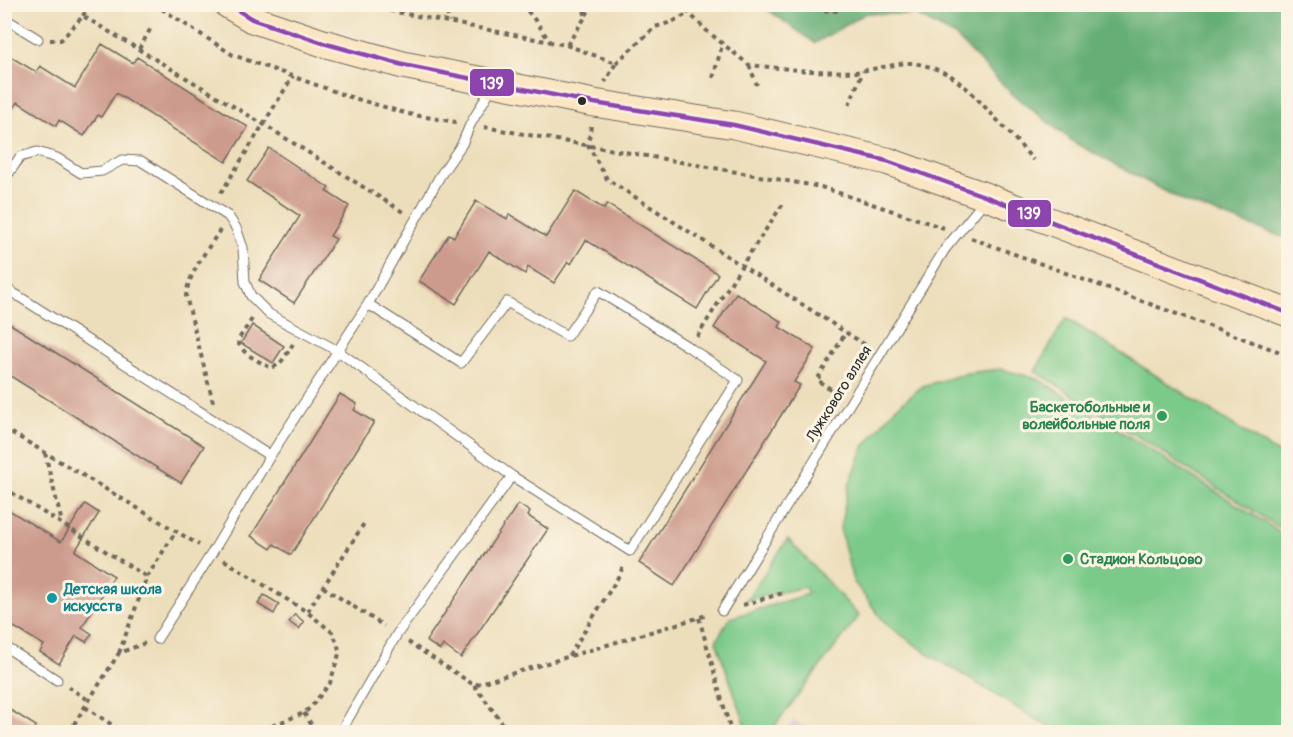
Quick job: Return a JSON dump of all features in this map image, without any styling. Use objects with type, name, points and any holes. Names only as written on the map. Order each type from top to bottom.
[{"type":"main road","points":[[227,4],[252,19],[323,43],[403,65],[594,103],[734,124],[887,161],[1288,313]]},
{"type":"lane","points":[[4,18],[38,39]]},
{"type":"lane","points":[[157,639],[270,456],[368,304],[440,176],[462,144],[494,83]]},
{"type":"lane","points":[[4,180],[20,157],[37,152],[57,158],[81,172],[102,171],[122,160],[141,160],[228,216],[236,228],[243,248],[245,282],[251,296],[269,314],[338,351],[512,476],[630,550],[738,380],[598,291],[567,336],[507,302],[461,363],[368,304]]},
{"type":"lane","name":"Лужкового аллея","points":[[722,611],[945,249],[987,197]]},
{"type":"lane","points":[[4,288],[270,456]]},
{"type":"lane","points":[[341,732],[397,634],[512,476]]},
{"type":"lane","points":[[4,646],[57,681]]},
{"type":"path","points":[[38,39],[61,40],[82,16],[88,4]]},
{"type":"path","points":[[154,4],[234,55],[347,96],[408,114],[821,187],[959,233],[1288,354]]},
{"type":"path","points":[[373,4],[391,11],[566,45],[616,63]]},
{"type":"path","points":[[444,4],[450,22]]},
{"type":"path","points":[[522,4],[550,42]]},
{"type":"path","points":[[581,4],[586,16]]},
{"type":"path","points":[[566,45],[594,4]]},
{"type":"path","points":[[680,4],[707,31],[749,65],[757,86]]},
{"type":"path","points":[[798,4],[811,9],[838,11]]},
{"type":"path","points":[[689,13],[672,22],[655,27],[616,63],[594,103],[588,145],[607,179],[881,354]]},
{"type":"path","points":[[82,16],[263,124],[416,220]]},
{"type":"path","points":[[139,49],[152,28]]},
{"type":"path","points":[[713,78],[723,42]]},
{"type":"path","points":[[749,65],[809,71],[863,71],[905,63],[932,67],[950,75],[970,91],[1033,160]]},
{"type":"path","points":[[849,105],[863,71]]},
{"type":"path","points":[[213,206],[292,76]]},
{"type":"path","points":[[690,348],[783,204]]},
{"type":"path","points":[[218,423],[186,296],[191,277],[228,216]]},
{"type":"path","points":[[261,306],[238,342],[242,350],[257,360],[271,368],[277,366],[302,332]]},
{"type":"path","points":[[846,332],[817,380],[851,402]]},
{"type":"path","points":[[4,428],[307,612],[332,632],[338,644],[339,654],[330,683],[304,713],[256,732]]},
{"type":"path","points":[[45,453],[63,524]]},
{"type":"path","points":[[4,463],[10,491]]},
{"type":"path","points":[[4,488],[147,577]]},
{"type":"path","points":[[307,612],[365,522]]},
{"type":"path","points":[[69,732],[119,653],[147,577],[176,531]]},
{"type":"path","points":[[568,657],[617,579],[630,550]]},
{"type":"path","points":[[323,587],[474,685],[508,732]]},
{"type":"path","points":[[474,685],[783,593]]},
{"type":"path","points":[[699,617],[731,732]]},
{"type":"path","points":[[119,653],[157,639]]},
{"type":"path","points":[[57,681],[90,700]]},
{"type":"path","points":[[85,707],[123,732]]},
{"type":"path","points":[[304,713],[318,732]]},
{"type":"shaded area","points":[[793,720],[815,732],[786,732]]},
{"type":"green space","points":[[761,5],[1288,5],[1288,239],[1185,202],[1075,143],[1012,94],[955,36],[916,15],[866,13],[815,43]]},
{"type":"green space","name":"Баскетобольные и волейбольные поля","points":[[1066,318],[1288,460],[1288,533],[1035,371]]},
{"type":"green space","name":"Стадион Кольцово","points":[[1001,369],[1038,379],[1288,537],[1288,732],[1057,732],[930,655],[886,624],[853,581],[840,528],[849,485],[864,447],[894,409],[923,386],[967,373]]},
{"type":"green space","points":[[788,539],[859,616],[770,732],[748,732],[716,641],[730,618],[808,594],[805,587],[746,600]]},
{"type":"building","points":[[102,44],[133,63],[137,57],[248,127],[226,162],[116,93],[101,117],[98,115],[84,136],[59,120],[56,126],[18,102],[4,123],[4,57],[6,54],[36,72],[40,66],[75,88]]},
{"type":"building","points":[[269,148],[329,188],[327,192],[349,206],[330,236],[336,239],[294,303],[259,280],[300,216],[247,181]]},
{"type":"building","points":[[575,191],[604,209],[607,204],[718,274],[697,309],[586,240],[571,264],[568,262],[554,283],[528,267],[525,274],[489,251],[456,304],[419,281],[449,234],[454,237],[476,201],[507,219],[509,214],[546,237]]},
{"type":"building","points":[[736,293],[782,322],[779,327],[815,349],[794,382],[800,385],[674,586],[639,563],[766,361],[714,328]]},
{"type":"building","points":[[4,320],[204,446],[181,483],[4,372]]},
{"type":"building","points":[[252,325],[284,346],[273,363],[241,343]]},
{"type":"building","points":[[340,394],[357,404],[354,410],[374,422],[291,555],[274,544],[271,549],[251,536]]},
{"type":"building","name":"Детская школа искусств","points":[[85,504],[99,513],[75,551],[114,576],[82,627],[92,634],[86,642],[76,636],[59,664],[40,652],[44,645],[4,621],[4,507],[61,542]]},
{"type":"building","points":[[518,504],[530,512],[528,516],[548,529],[461,658],[443,645],[440,650],[426,641]]},
{"type":"building","points":[[264,595],[279,604],[274,614],[258,604]]},
{"type":"building","points":[[295,614],[304,622],[299,629],[289,622]]},
{"type":"building","points":[[4,706],[36,726],[33,732],[4,732]]},
{"type":"transit line","name":"139","points":[[228,4],[252,19],[323,43],[403,65],[594,103],[734,125],[887,161],[1288,313]]},
{"type":"place","name":"Баскетобольные и волейбольные поля","points":[[1162,416]]},
{"type":"place","name":"Стадион Кольцово","points":[[1068,559]]},
{"type":"place","name":"Детская школа искусств","points":[[52,598]]}]
